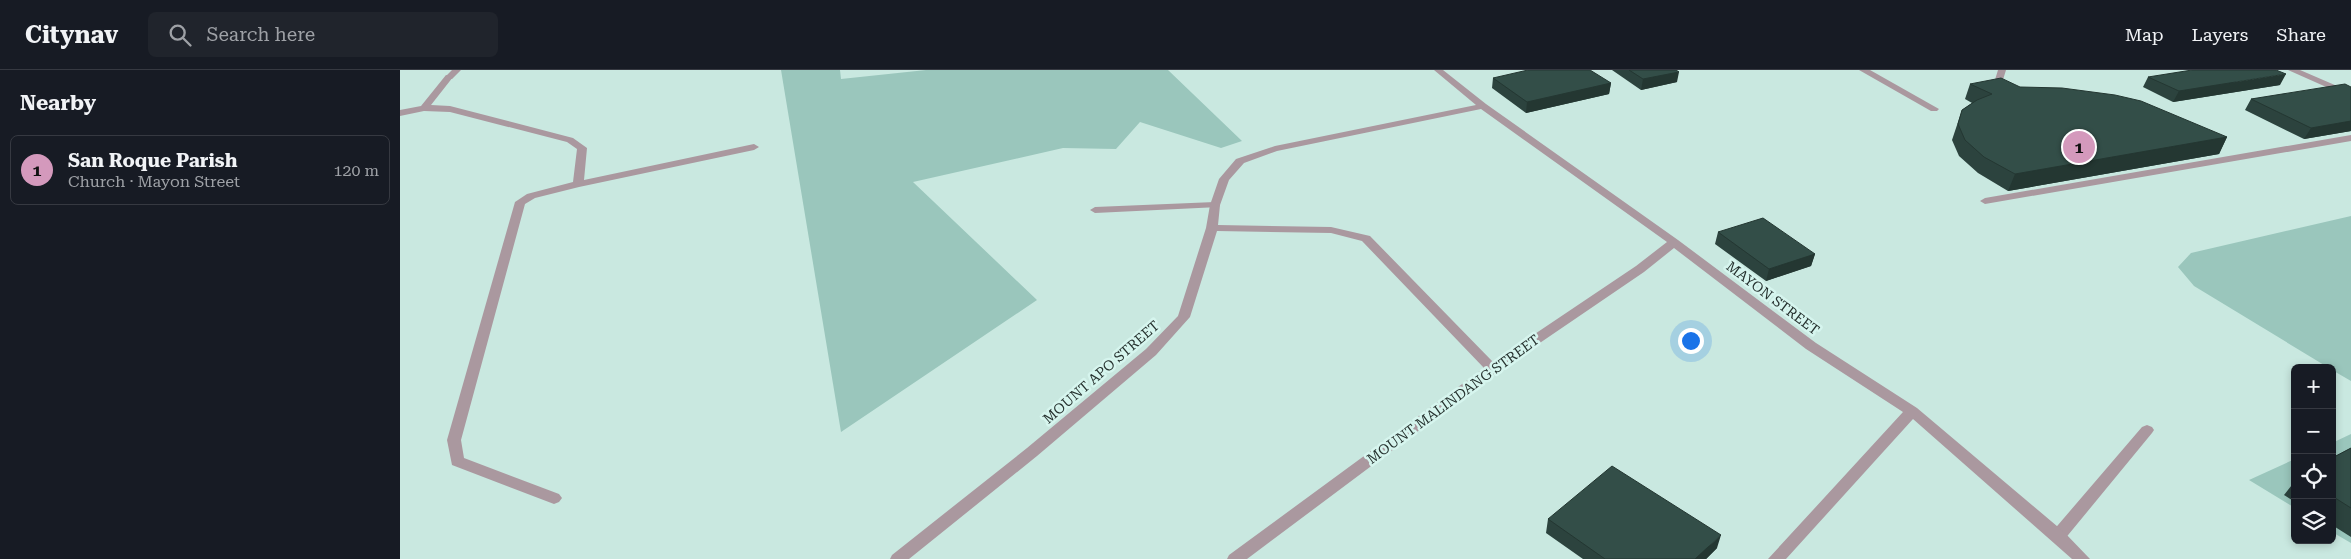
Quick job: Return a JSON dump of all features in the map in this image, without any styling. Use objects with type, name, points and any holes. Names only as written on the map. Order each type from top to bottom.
[{"type":"street","points":[[424,108],[449,77],[458,70]]},
{"type":"street","name":"MAYON STREET","points":[[1438,70],[1483,106],[1674,242],[1811,346],[1912,411],[2058,536],[2082,559]]},
{"type":"street","points":[[1863,70],[1934,109]]},
{"type":"street","points":[[1998,83],[2002,70]]},
{"type":"street","points":[[2292,70],[2351,95]]},
{"type":"street","name":"MOUNT APO STREET","points":[[898,559],[1032,452],[1158,345],[1184,317],[1212,228],[1215,205],[1224,179],[1240,161],[1275,149],[1483,106]]},
{"type":"street","points":[[400,113],[424,108],[450,109],[570,140],[582,148],[578,184]]},
{"type":"street","points":[[1985,201],[2351,138]]},
{"type":"street","points":[[554,498],[457,461],[454,440],[520,202],[531,196],[578,184],[754,147]]},
{"type":"street","points":[[1095,210],[1215,205]]},
{"type":"street","points":[[1212,228],[1331,230],[1366,238],[1492,369]]},
{"type":"street","name":"MOUNT MALINDANG STREET","points":[[1235,559],[1492,369],[1640,269],[1674,242]]},
{"type":"street","points":[[1776,559],[1912,411]]},
{"type":"street","points":[[2058,536],[2147,430]]},
{"type":"green space","points":[[781,70],[840,70],[841,79],[926,70],[1168,70],[1242,141],[1221,148],[1140,122],[1116,149],[1063,148],[913,182],[1037,300],[841,432]]},
{"type":"green space","points":[[2351,216],[2351,381],[2336,372],[2336,364],[2322,364],[2194,286],[2178,267],[2191,253]]},
{"type":"green space","points":[[2351,434],[2351,543],[2336,534],[2336,441]]},
{"type":"green space","points":[[2291,461],[2291,506],[2249,480]]},
{"type":"building","points":[[1528,70],[1590,70],[1611,83],[1527,102],[1493,78]]},
{"type":"building","points":[[1629,70],[1676,70],[1679,72],[1643,79]]},
{"type":"building","points":[[2192,70],[2276,70],[2286,74],[2179,91],[2148,77]]},
{"type":"building","points":[[2001,78],[2020,87],[2062,88],[2115,95],[2141,101],[2227,137],[2015,174],[1984,157],[1965,140],[1958,124],[1962,110],[1977,100],[1992,94],[1970,84]]},
{"type":"building","points":[[2345,84],[2351,87],[2351,121],[2311,128],[2251,99]]},
{"type":"building","points":[[1763,218],[1815,254],[1769,269],[1718,232]]},
{"type":"building","points":[[2351,448],[2351,508],[2336,499],[2336,456]]},
{"type":"building","points":[[1612,466],[1721,535],[1695,559],[1605,559],[1548,519]]},
{"type":"place","name":"San Roque Parish","points":[[2079,147]]}]
